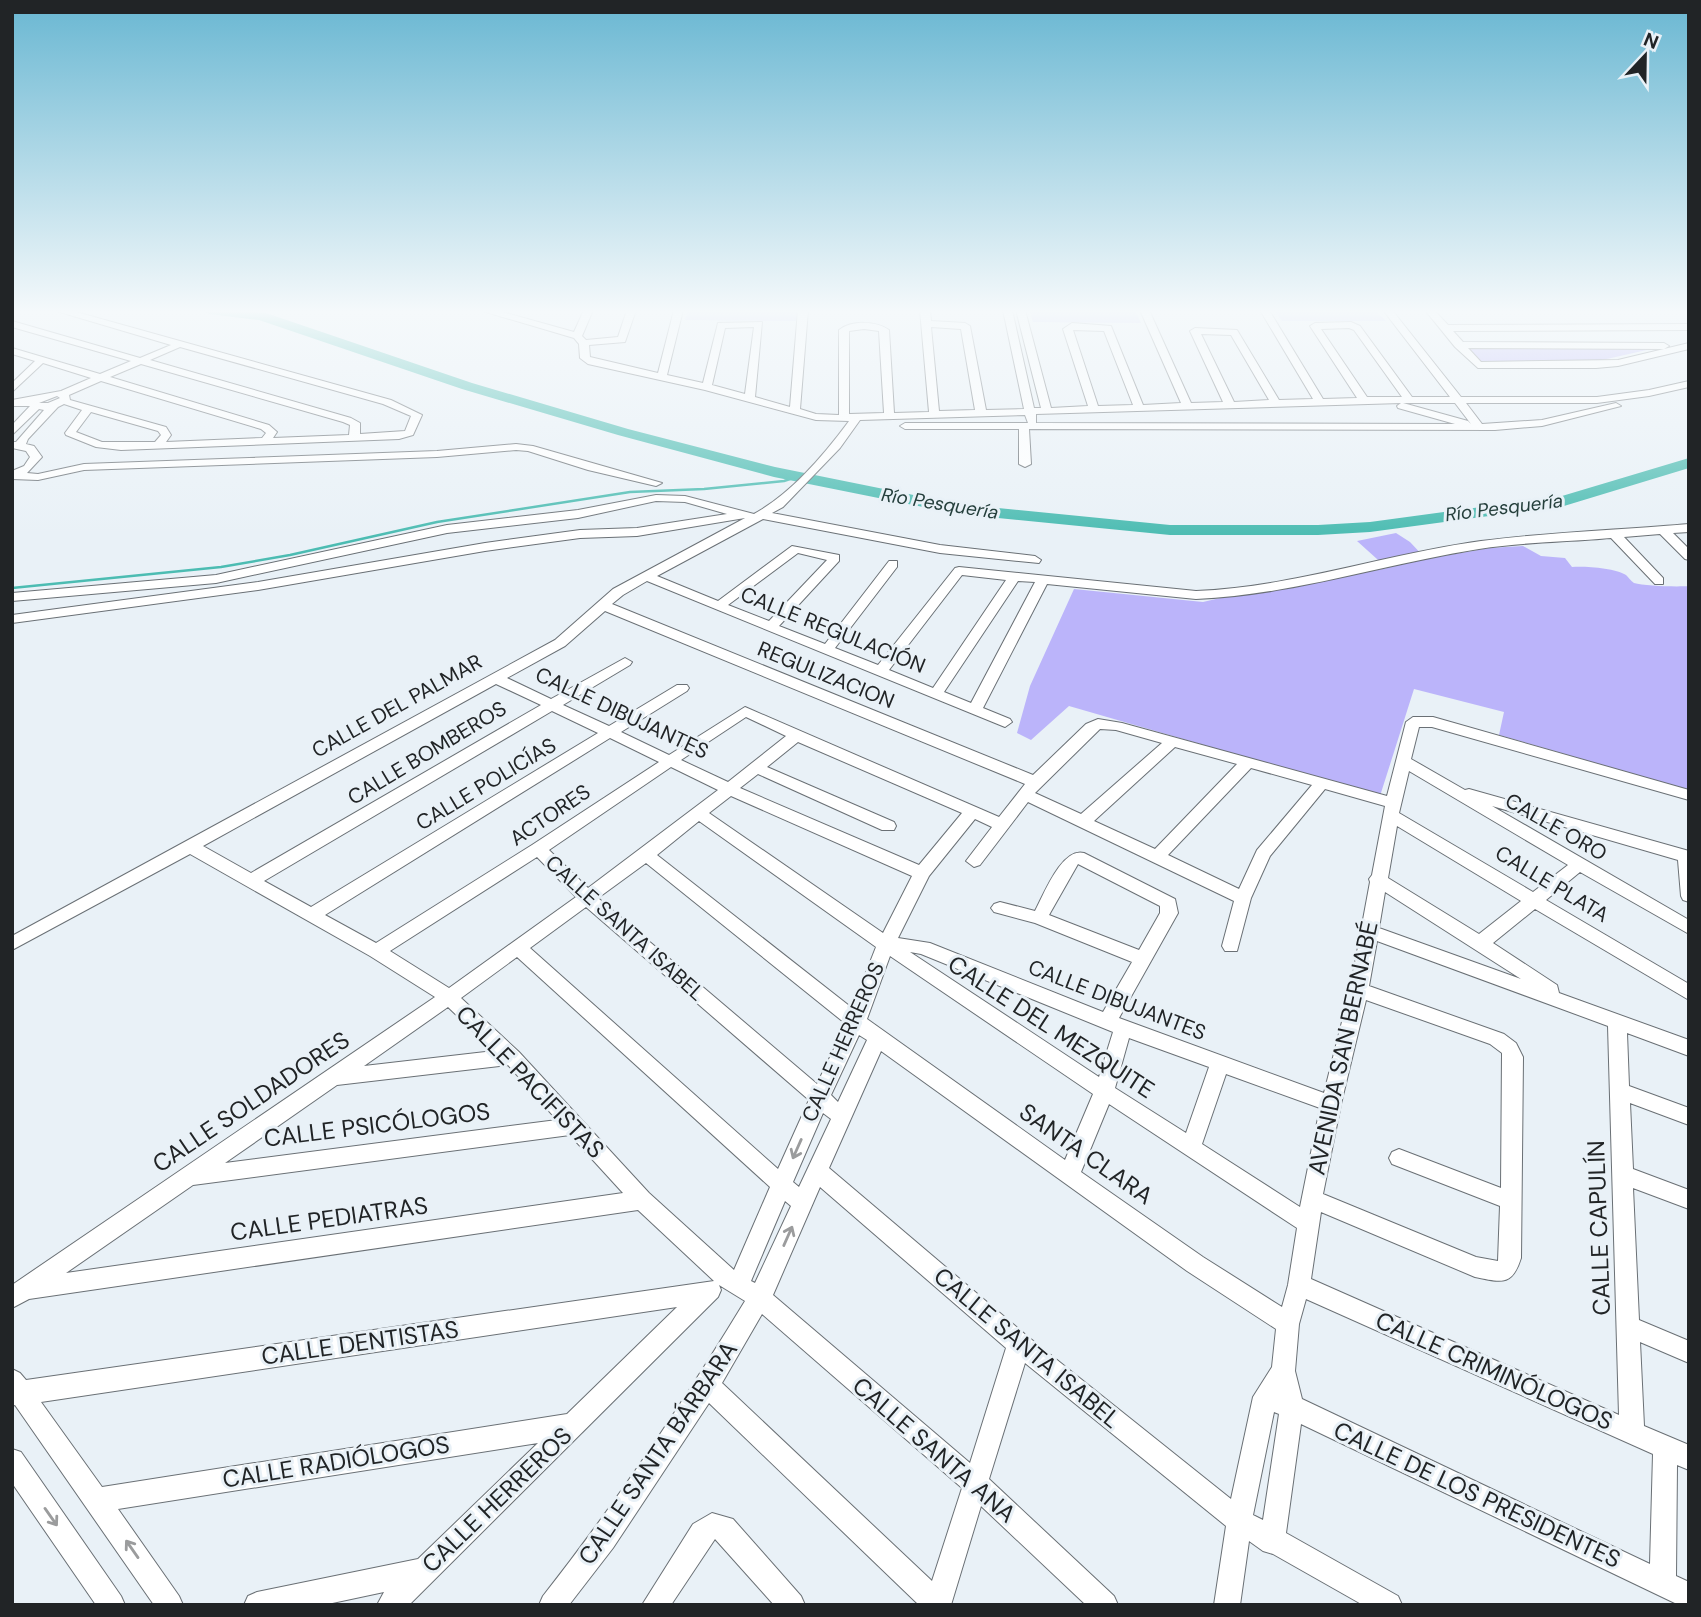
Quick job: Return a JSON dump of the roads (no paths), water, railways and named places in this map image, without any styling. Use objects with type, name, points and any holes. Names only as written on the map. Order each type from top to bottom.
[{"type":"street","points":[[16,440],[60,400],[86,385]]},
{"type":"street","points":[[124,385],[269,428],[272,432],[265,441]]},
{"type":"street","points":[[229,385],[355,423],[357,426],[354,438]]},
{"type":"street","points":[[90,407],[70,433],[111,446],[406,435],[416,414],[377,399],[327,385]]},
{"type":"street","points":[[701,385],[816,417],[850,421],[912,421],[1024,427],[1480,428],[1542,423],[1689,389]]},
{"type":"street","points":[[750,398],[752,385]]},
{"type":"street","points":[[795,411],[797,385]]},
{"type":"street","points":[[848,385],[850,421]]},
{"type":"street","points":[[887,385],[889,417]]},
{"type":"street","points":[[931,385],[934,415]]},
{"type":"street","points":[[976,385],[981,414]]},
{"type":"street","points":[[1023,385],[1029,411],[1037,427]]},
{"type":"street","points":[[1040,385],[1047,411]]},
{"type":"street","points":[[1086,385],[1094,409]]},
{"type":"street","points":[[1130,385],[1139,408]]},
{"type":"street","points":[[1177,385],[1186,406]]},
{"type":"street","points":[[1220,385],[1230,405]]},
{"type":"street","points":[[1266,385],[1276,404]]},
{"type":"street","points":[[1310,385],[1320,402]]},
{"type":"street","points":[[1354,385],[1364,401]]},
{"type":"street","points":[[1398,385],[1409,400]]},
{"type":"street","points":[[1446,385],[1480,428]]},
{"type":"street","points":[[1488,401],[1485,396],[1618,391],[1646,385]]},
{"type":"street","points":[[850,421],[889,417],[912,421],[934,415],[1029,411],[1376,400],[1597,400],[1633,396],[1682,385]]},
{"type":"street","points":[[1544,394],[1633,396]]},
{"type":"street","points":[[12,403],[60,400],[90,407],[162,429],[166,435],[159,444]]},
{"type":"street","points":[[1376,400],[1451,418],[1464,423],[1468,428]]},
{"type":"street","points":[[1488,401],[1482,406],[1483,413],[1493,421],[1510,426]]},
{"type":"street","points":[[16,440],[34,403]]},
{"type":"street","name":"CALLE DEL PALMAR","points":[[12,944],[575,633],[602,605],[645,576],[760,517],[793,493],[836,446],[850,421]]},
{"type":"street","points":[[1024,427],[1025,464]]},
{"type":"street","points":[[14,475],[28,468],[36,457],[33,451],[16,440]]},
{"type":"street","points":[[14,475],[29,478],[84,467],[437,454],[516,447],[530,448],[592,468],[656,483]]},
{"type":"street","points":[[12,597],[216,579],[447,529],[578,514],[656,498],[685,499],[760,517],[940,549],[1035,560]]},
{"type":"street","points":[[12,620],[258,586],[543,538],[637,532],[718,520],[735,512]]},
{"type":"street","points":[[880,672],[959,571],[1196,595],[1219,594],[1319,578],[1480,545],[1689,528]]},
{"type":"street","points":[[1663,530],[1689,556]]},
{"type":"street","points":[[1613,533],[1658,581]]},
{"type":"street","points":[[719,606],[796,548],[835,558],[771,627]]},
{"type":"street","points":[[827,650],[892,564]]},
{"type":"street","name":"CALLE REGULACIÓN","points":[[645,576],[1005,722]]},
{"type":"street","points":[[936,694],[1015,576]]},
{"type":"street","points":[[975,709],[1043,579]]},
{"type":"street","name":"REGULIZACION","points":[[602,605],[1030,788],[1084,821],[1243,898]]},
{"type":"street","name":"CALLE BOMBEROS","points":[[251,881],[625,662]]},
{"type":"street","name":"CALLE DIBUJANTES","points":[[495,678],[731,790],[922,873]]},
{"type":"street","name":"CALLE POLICÍAS","points":[[311,915],[682,688]]},
{"type":"street","name":"ACTORES","points":[[376,951],[538,849],[745,711],[796,736]]},
{"type":"street","name":"AVENIDA SAN BERNABÉ","points":[[1272,1542],[1292,1407],[1283,1371],[1288,1324],[1299,1285],[1312,1199],[1331,1104],[1359,990],[1377,880],[1410,727],[1418,720],[1433,722],[1689,795]]},
{"type":"street","name":"CALLE PLATA","points":[[1030,788],[1091,727],[1098,724],[1117,726],[1322,783],[1392,809],[1689,993]]},
{"type":"street","points":[[796,736],[883,771],[1002,825]]},
{"type":"street","name":"CALLE SOLDADORES","points":[[18,1294],[449,997],[646,855],[796,736]]},
{"type":"street","points":[[1084,821],[1172,742]]},
{"type":"street","name":"CALLE ORO","points":[[1402,761],[1689,928]]},
{"type":"street","points":[[1157,857],[1247,763]]},
{"type":"street","points":[[757,768],[888,826]]},
{"type":"street","points":[[1231,946],[1243,898],[1263,854],[1322,783]]},
{"type":"street","points":[[974,861],[1030,788]]},
{"type":"street","points":[[1447,788],[1688,857],[1689,896]]},
{"type":"street","name":"CALLE HERREROS","points":[[390,1605],[574,1425],[723,1285],[781,1185],[857,1020],[885,946],[922,873],[972,812]]},
{"type":"street","name":"CALLE DEL MEZQUITE","points":[[699,814],[885,946],[1104,1093],[1308,1223]]},
{"type":"street","name":"CALLE PACIFISTAS","points":[[188,846],[376,951],[449,997],[512,1057],[723,1285]]},
{"type":"street","name":"CALLE SANTA ISABEL","points":[[538,849],[604,914],[841,1116]]},
{"type":"street","name":"SANTA CLARA","points":[[646,855],[877,1038],[1195,1264],[1288,1324]]},
{"type":"street","points":[[1039,918],[1071,861],[1078,856],[1169,903],[1169,913],[1143,959],[1115,1025],[1104,1093],[1070,1174]]},
{"type":"street","points":[[1480,943],[1578,865]]},
{"type":"street","points":[[1377,880],[1480,943],[1573,1005]]},
{"type":"street","points":[[1000,908],[1039,918],[1143,959]]},
{"type":"street","points":[[1369,931],[1689,1048]]},
{"type":"street","name":"CALLE DIBUJANTES","points":[[885,946],[903,944],[924,948],[1115,1025],[1331,1104]]},
{"type":"street","points":[[518,947],[802,1203]]},
{"type":"street","points":[[1312,1199],[1475,1267],[1501,1272],[1507,1268],[1510,1258],[1514,1066],[1508,1048],[1497,1039],[1480,1032],[1359,990]]},
{"type":"street","name":"CALLE CAPULÍN","points":[[1618,1022],[1632,1433]]},
{"type":"street","name":"CALLE HERREROS","points":[[760,1298],[877,1038]]},
{"type":"street","points":[[336,1077],[512,1057]]},
{"type":"street","points":[[1191,1148],[1220,1064]]},
{"type":"street","points":[[1620,1091],[1689,1117]]},
{"type":"street","name":"CALLE PSICÓLOGOS","points":[[188,1177],[573,1126]]},
{"type":"street","points":[[1399,1158],[1511,1201]]},
{"type":"street","name":"CALLE SANTA ISABEL","points":[[818,1172],[1019,1344],[1239,1521],[1272,1542],[1389,1605]]},
{"type":"street","points":[[1624,1175],[1689,1199]]},
{"type":"street","name":"CALLE PEDIATRAS","points":[[18,1294],[642,1200]]},
{"type":"street","name":"CALLE SANTA ANA","points":[[723,1285],[760,1298],[976,1484],[1105,1605]]},
{"type":"street","name":"CALLE DENTISTAS","points":[[15,1389],[723,1285]]},
{"type":"street","name":"CALLE CRIMINÓLOGOS","points":[[1299,1285],[1689,1458]]},
{"type":"street","name":"CALLE SANTA BÁRBARA","points":[[552,1605],[604,1539],[760,1298]]},
{"type":"street","points":[[1628,1326],[1689,1352]]},
{"type":"street","points":[[706,1385],[938,1605],[1019,1344]]},
{"type":"street","name":"AVENIDA SAN BERNABÉ","points":[[1227,1605],[1239,1521],[1265,1397],[1283,1371]]},
{"type":"street","points":[[15,1389],[98,1500],[170,1605]]},
{"type":"street","name":"CALLE DE LOS PRESIDENTES","points":[[1265,1397],[1292,1407],[1689,1596]]},
{"type":"street","name":"CALLE RADIÓLOGOS","points":[[98,1500],[574,1425]]},
{"type":"street","points":[[1663,1583],[1665,1447]]},
{"type":"street","points":[[12,1461],[113,1605]]},
{"type":"street","points":[[655,1605],[702,1533],[712,1526],[724,1528],[792,1605]]},
{"type":"street","points":[[257,1605],[424,1571]]},
{"type":"waterway","name":"Río Pesquería","points":[[465,385],[623,432],[774,472],[958,509],[1170,530],[1318,530],[1370,527],[1564,501],[1689,463]]},
{"type":"waterway","points":[[12,588],[221,567],[290,555],[437,522],[630,492],[704,489],[784,481],[796,477]]}]
